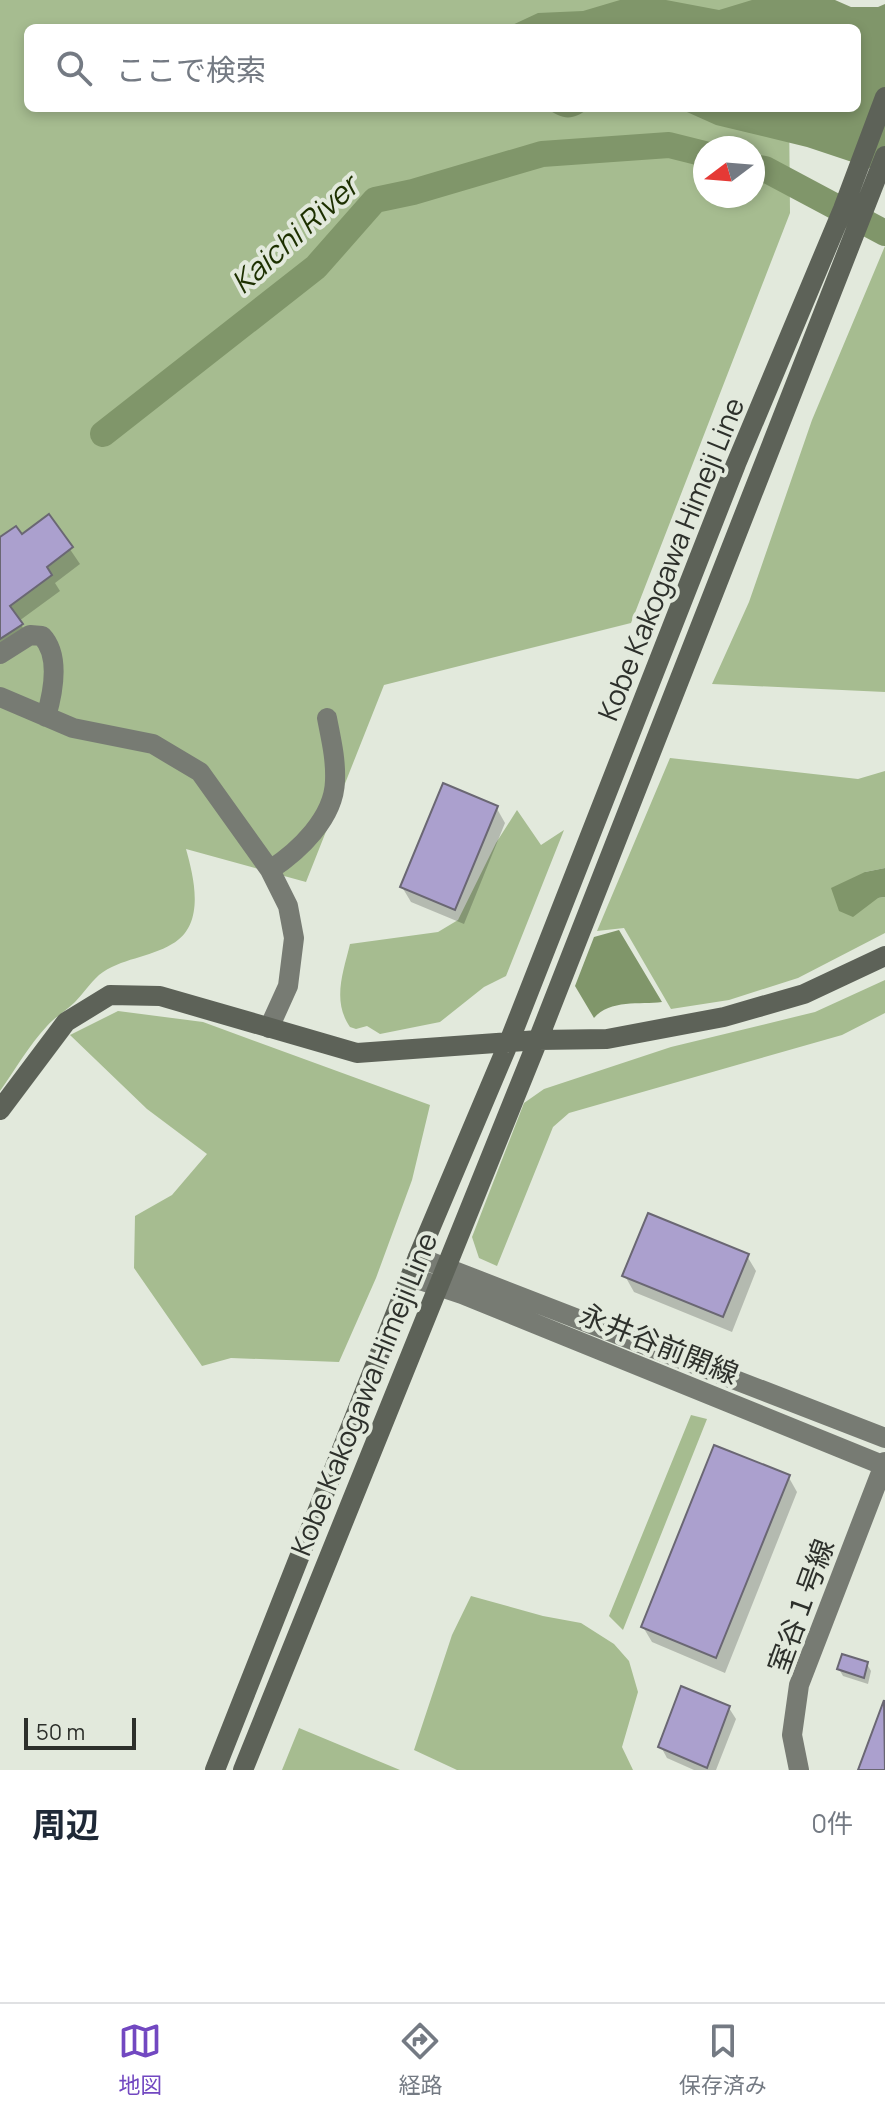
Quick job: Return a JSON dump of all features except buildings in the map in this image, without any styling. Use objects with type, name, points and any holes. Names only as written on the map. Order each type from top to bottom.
[{"type":"main road","name":"Kobe Kakogawa Himeji Line","points":[[243,1770],[538,1040],[831,267],[885,97]]},
{"type":"main road","name":"Kobe Kakogawa Himeji Line","points":[[215,1770],[415,1267],[509,1042],[736,464],[885,156]]},
{"type":"main road","points":[[0,1110],[66,1022],[110,995],[160,996],[357,1053],[538,1040],[607,1039],[724,1017],[804,994],[885,956]]},
{"type":"street","points":[[0,654],[30,635],[42,636],[48,642],[53,666],[53,694],[46,717]]},
{"type":"street","points":[[0,697],[73,728],[153,744],[200,772],[270,870],[288,906],[294,938],[288,986],[269,1028]]},
{"type":"street","points":[[270,870],[308,838],[325,813],[336,785],[334,749],[327,718]]},
{"type":"street","name":"永井谷前開線","points":[[415,1267],[885,1438]]},
{"type":"street","name":"永井谷前開線","points":[[440,1277],[462,1294],[885,1465]]},
{"type":"street","name":"室谷１号線","points":[[799,1770],[792,1735],[799,1685],[885,1465]]},
{"type":"shaded area","points":[[0,0],[788,0],[788,24],[24,24],[24,112],[789,112],[790,213],[631,623],[384,685],[306,882],[186,849],[195,900],[190,925],[183,936],[163,949],[116,965],[99,975],[75,1002],[40,1033],[0,1091]]},
{"type":"shaded area","points":[[620,0],[666,0],[719,10],[752,0],[835,0],[851,7],[885,4],[885,173],[807,147],[716,125],[687,112],[861,112],[861,24],[515,24],[538,13],[583,11]]},
{"type":"shaded area","points":[[553,112],[583,112],[568,117]]},
{"type":"shaded area","points":[[885,246],[885,692],[712,684],[749,602],[812,420]]},
{"type":"shaded area","points":[[670,758],[858,779],[885,771],[885,868],[865,872],[879,898],[885,897],[885,933],[798,978],[729,1000],[671,1009],[624,928],[597,931]]},
{"type":"shaded area","points":[[517,810],[541,845],[564,830],[506,976],[484,987],[440,1022],[380,1034],[367,1026],[350,1027],[340,997],[350,944],[438,932],[458,920],[496,843]]},
{"type":"shaded area","points":[[885,868],[885,897],[878,898],[853,917],[839,911],[831,888],[865,872]]},
{"type":"shaded area","points":[[619,930],[662,1002],[617,1005],[594,1018],[575,986],[594,937]]},
{"type":"shaded area","points":[[885,980],[885,1013],[842,1035],[569,1113],[553,1127],[497,1266],[479,1258],[472,1237],[524,1103],[544,1089],[671,1047],[815,1012]]},
{"type":"shaded area","points":[[118,1011],[203,1022],[430,1105],[412,1180],[376,1278],[339,1362],[231,1358],[202,1366],[134,1268],[135,1216],[172,1195],[207,1154],[147,1109],[70,1035]]},
{"type":"shaded area","points":[[691,1415],[707,1419],[623,1630],[609,1616]]},
{"type":"shaded area","points":[[471,1596],[581,1623],[614,1644],[629,1661],[638,1692],[622,1747],[633,1770],[457,1770],[414,1750],[452,1635]]},
{"type":"shaded area","points":[[299,1728],[400,1770],[282,1770]]},
{"type":"waterway","name":"Kaichi River","points":[[103,434],[316,267],[375,200],[542,154],[669,145],[693,151]]},
{"type":"waterway","name":"Kaichi River","points":[[765,169],[885,233]]}]
